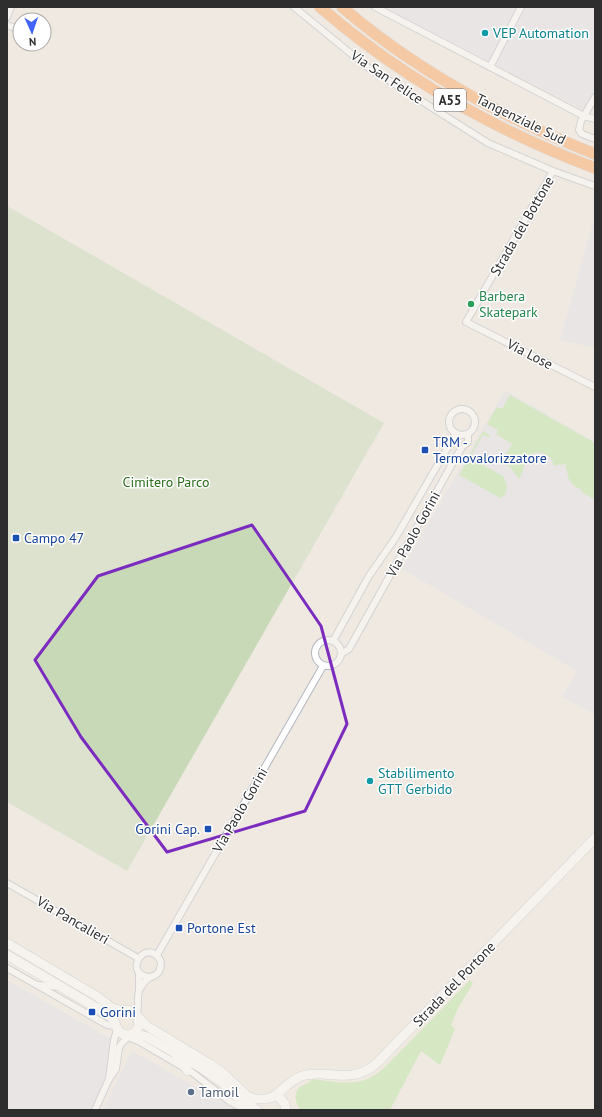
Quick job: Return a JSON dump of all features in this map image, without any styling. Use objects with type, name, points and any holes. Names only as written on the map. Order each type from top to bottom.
[{"type":"highway","name":"Tangenziale Sud","points":[[320,7],[387,60],[413,78],[462,107],[536,144],[595,168]]},
{"type":"highway","name":"Tangenziale Sud","points":[[342,7],[373,32],[416,62],[469,95],[551,136],[595,154]]},
{"type":"street","points":[[7,17],[11,7]]},
{"type":"street","name":"Via San Felice","points":[[294,7],[366,66],[488,143],[553,171],[595,186]]},
{"type":"street","points":[[490,67],[521,7]]},
{"type":"street","points":[[377,8],[584,116],[595,119]]},
{"type":"street","points":[[595,97],[579,126],[580,132],[595,139]]},
{"type":"street","name":"Strada del Bottone","points":[[466,322],[553,171]]},
{"type":"street","name":"Via Lose","points":[[466,322],[595,387]]},
{"type":"street","points":[[464,409],[471,413],[475,420],[474,428],[468,434],[464,435],[456,433],[450,425],[451,415],[457,410],[464,409]]},
{"type":"street","name":"Via Paolo Gorini","points":[[333,641],[369,576],[396,537],[456,433]]},
{"type":"street","name":"Via Paolo Gorini","points":[[157,956],[323,666],[335,664],[339,661],[341,654],[349,650],[373,604],[447,473],[462,447],[468,442],[468,434]]},
{"type":"street","points":[[323,666],[317,660],[315,654],[319,644],[327,640],[333,641],[339,645],[341,654]]},
{"type":"street","name":"Strada del Portone","points":[[271,1098],[297,1077],[308,1074],[348,1076],[366,1071],[376,1064],[595,838]]},
{"type":"street","name":"Via Pancalieri","points":[[7,883],[138,958]]},
{"type":"street","points":[[7,943],[98,996],[112,1008],[133,1012],[147,1026],[210,1064],[249,1097],[254,1099],[280,1098],[285,1107]]},
{"type":"street","points":[[95,1110],[116,1069],[121,1044],[139,1026],[138,997],[139,973],[136,966],[138,958],[146,953],[152,953],[160,959],[161,967],[158,973],[150,977],[139,990]]},
{"type":"street","points":[[7,955],[102,1011],[109,1016],[124,1034],[147,1037],[174,1052],[229,1101],[246,1110]]},
{"type":"street","points":[[7,968],[107,1025],[116,1026]]},
{"type":"street","points":[[139,973],[146,977],[150,977]]},
{"type":"street","points":[[37,985],[61,987]]},
{"type":"street","points":[[110,1079],[117,1016],[126,1011],[138,997]]},
{"type":"street","points":[[131,1035],[164,1057],[210,1073],[241,1100],[257,1110]]},
{"type":"street","points":[[174,1052],[181,1060],[191,1067]]},
{"type":"street","points":[[164,1057],[181,1060]]},
{"type":"street","points":[[285,1107],[290,1083]]},
{"type":"street","points":[[262,1110],[262,1105],[271,1098]]},
{"type":"highlighted area","points":[[252,525],[321,626],[347,724],[305,811],[167,852],[81,737],[35,660],[98,576]]},
{"type":"shaded area","points":[[384,7],[595,7],[595,91],[583,110]]},
{"type":"shaded area","points":[[595,215],[595,348],[560,340]]},
{"type":"shaded area","points":[[505,390],[595,442],[595,715],[562,697],[577,671],[402,569]]},
{"type":"shaded area","points":[[7,980],[111,1039],[107,1075],[90,1110],[7,1110]]},
{"type":"shaded area","points":[[132,1051],[219,1100],[236,1110],[103,1110]]},
{"type":"green space","name":"Cimitero Parco","points":[[7,206],[384,423],[127,871],[7,802]]},
{"type":"green space","points":[[510,395],[595,443],[595,500],[573,485],[569,480],[565,464],[554,466],[550,458],[543,453],[535,453],[527,458],[523,472],[519,479],[510,467],[501,462],[512,444],[496,434],[498,430],[487,424],[497,407],[502,409]]},
{"type":"green space","points":[[483,431],[490,435],[489,437],[483,435],[470,458],[503,476],[506,482],[507,490],[502,498],[459,475]]},
{"type":"green space","points":[[470,980],[473,983],[457,1010],[451,1025],[455,1029],[440,1065],[421,1051],[390,1110],[301,1110],[299,1108],[296,1099],[297,1090],[312,1079],[354,1082],[367,1079],[377,1074]]},
{"type":"place","name":"VEP Automation","points":[[485,33]]},
{"type":"place","name":"Barbera Skatepark","points":[[471,304]]},
{"type":"place","name":"TRM - Termovalorizzatore","points":[[425,450]]},
{"type":"place","name":"Campo 47","points":[[16,538]]},
{"type":"place","name":"Stabilimento GTT Gerbido","points":[[370,781]]},
{"type":"place","name":"Gorini Cap.","points":[[208,829]]},
{"type":"place","name":"Portone Est","points":[[179,928]]},
{"type":"place","name":"Gorini","points":[[92,1012]]},
{"type":"place","name":"Tamoil","points":[[191,1092]]}]
